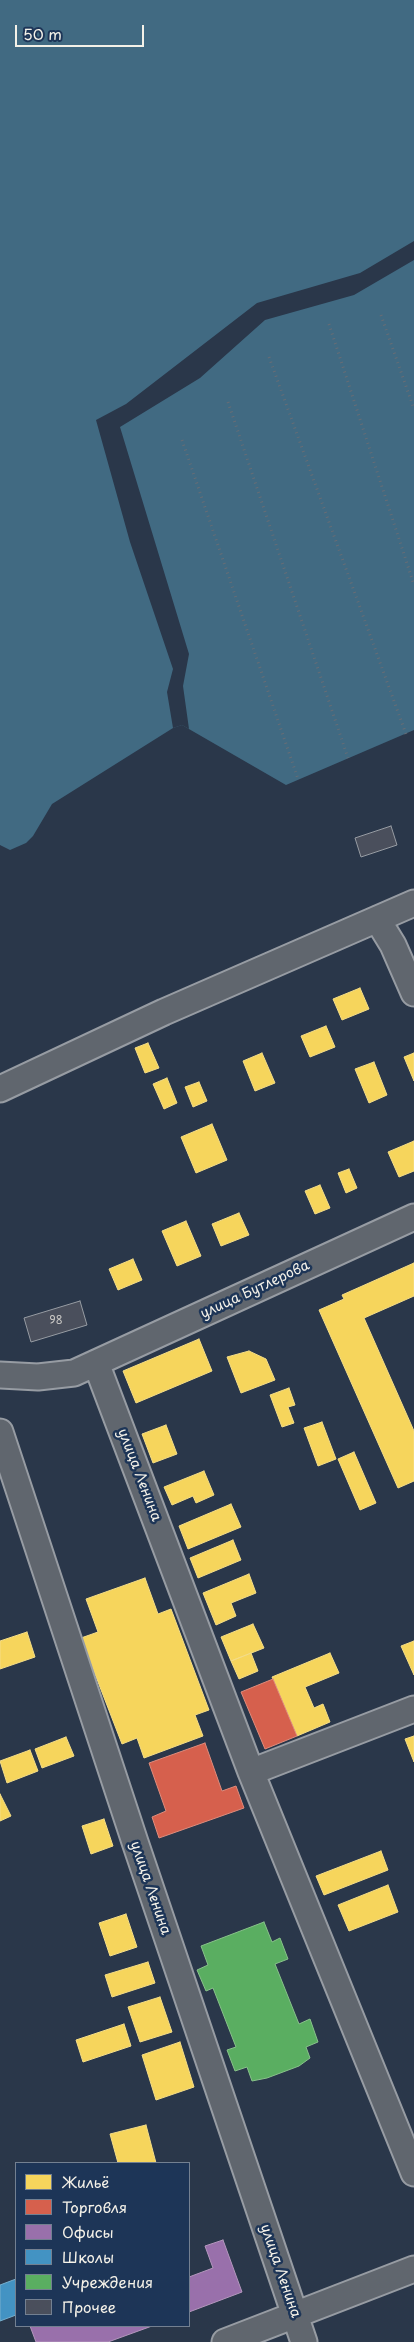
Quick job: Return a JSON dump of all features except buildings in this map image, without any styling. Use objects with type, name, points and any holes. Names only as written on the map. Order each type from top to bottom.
[{"type":"street","points":[[0,1089],[164,1012],[414,903]]},
{"type":"street","points":[[377,919],[393,945],[414,993]]},
{"type":"street","name":"улица Бутлерова","points":[[0,1375],[38,1377],[74,1372],[414,1217]]},
{"type":"street","name":"улица Ленина","points":[[96,1363],[251,1772],[414,2173]]},
{"type":"street","name":"улица Ленина","points":[[0,1432],[135,1842],[304,2342]]},
{"type":"street","points":[[251,1772],[414,1709]]},
{"type":"street","points":[[225,2342],[414,2270]]},
{"type":"path","points":[[381,315],[414,409]]},
{"type":"path","points":[[329,324],[414,585]]},
{"type":"path","points":[[269,357],[406,734]]},
{"type":"path","points":[[228,402],[348,758]]},
{"type":"path","points":[[182,440],[298,779]]},
{"type":"water","points":[[0,0],[414,0],[414,730],[286,785],[182,725],[173,728],[52,804],[33,836],[26,843],[10,850],[0,845]]},
{"type":"pier","points":[[414,241],[414,260],[354,295],[265,320],[200,378],[120,427],[189,654],[183,686],[189,729],[182,725],[173,728],[167,692],[173,669],[130,542],[96,420],[126,404],[257,303],[360,273]]}]
